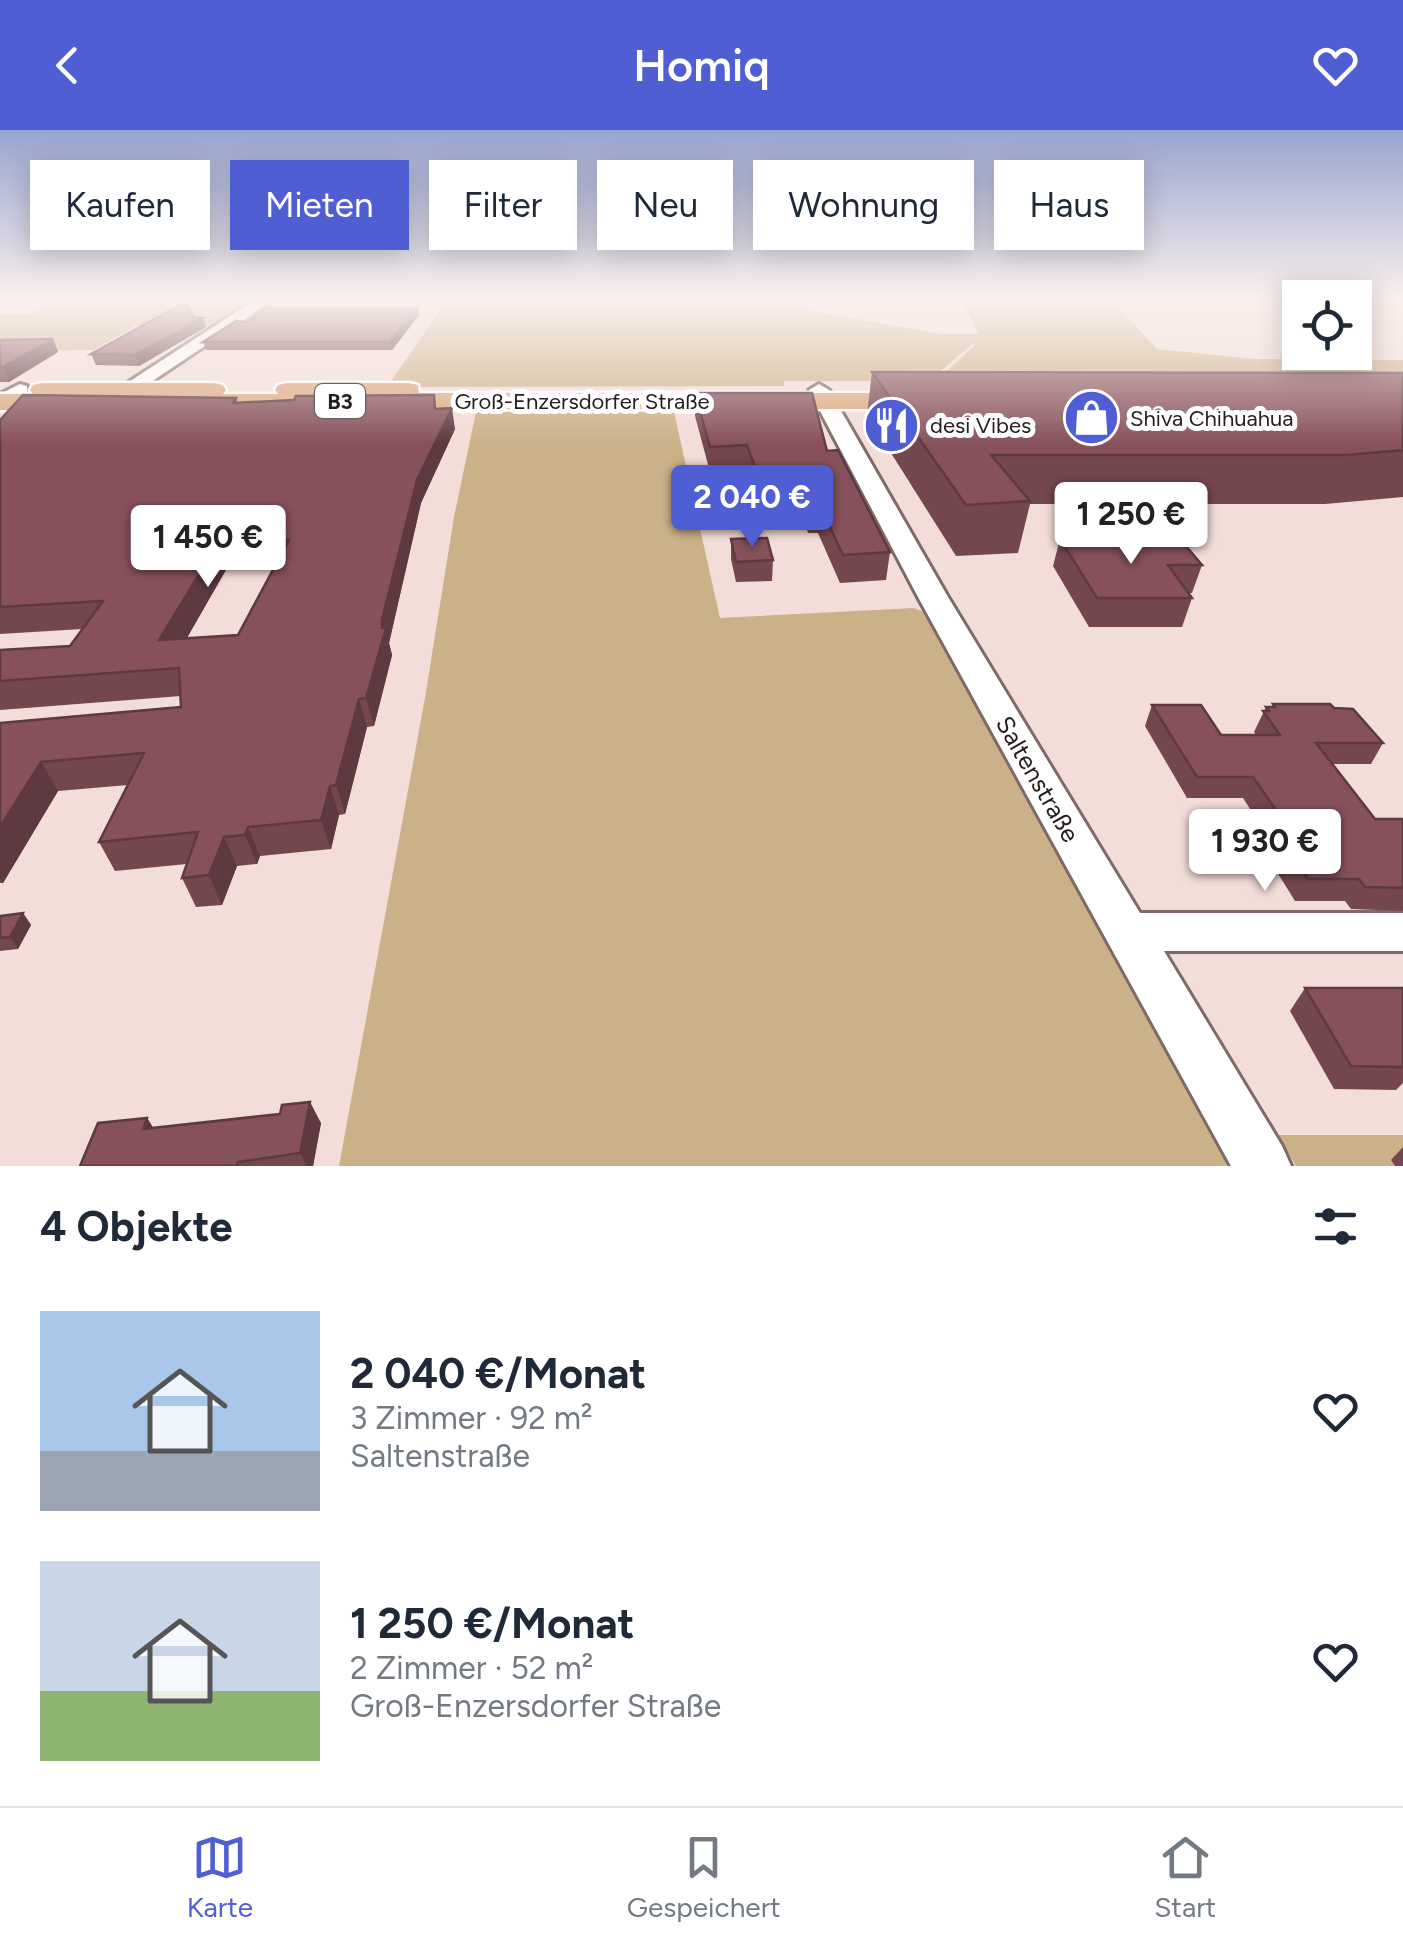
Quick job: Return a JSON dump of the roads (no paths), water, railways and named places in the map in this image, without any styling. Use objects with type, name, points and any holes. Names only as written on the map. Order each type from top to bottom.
[{"type":"main road","name":"Groß-Enzersdorfer Straße","points":[[4,398],[944,395]]},
{"type":"street","points":[[116,396],[192,347]]},
{"type":"street","name":"Saltenstraße","points":[[822,395],[1262,1166]]},
{"type":"street","points":[[1126,932],[1403,932]]},
{"type":"place","name":"Shiva Chihuahua","points":[[1091,418]]},
{"type":"place","name":"desi Vibes","points":[[891,425]]}]
